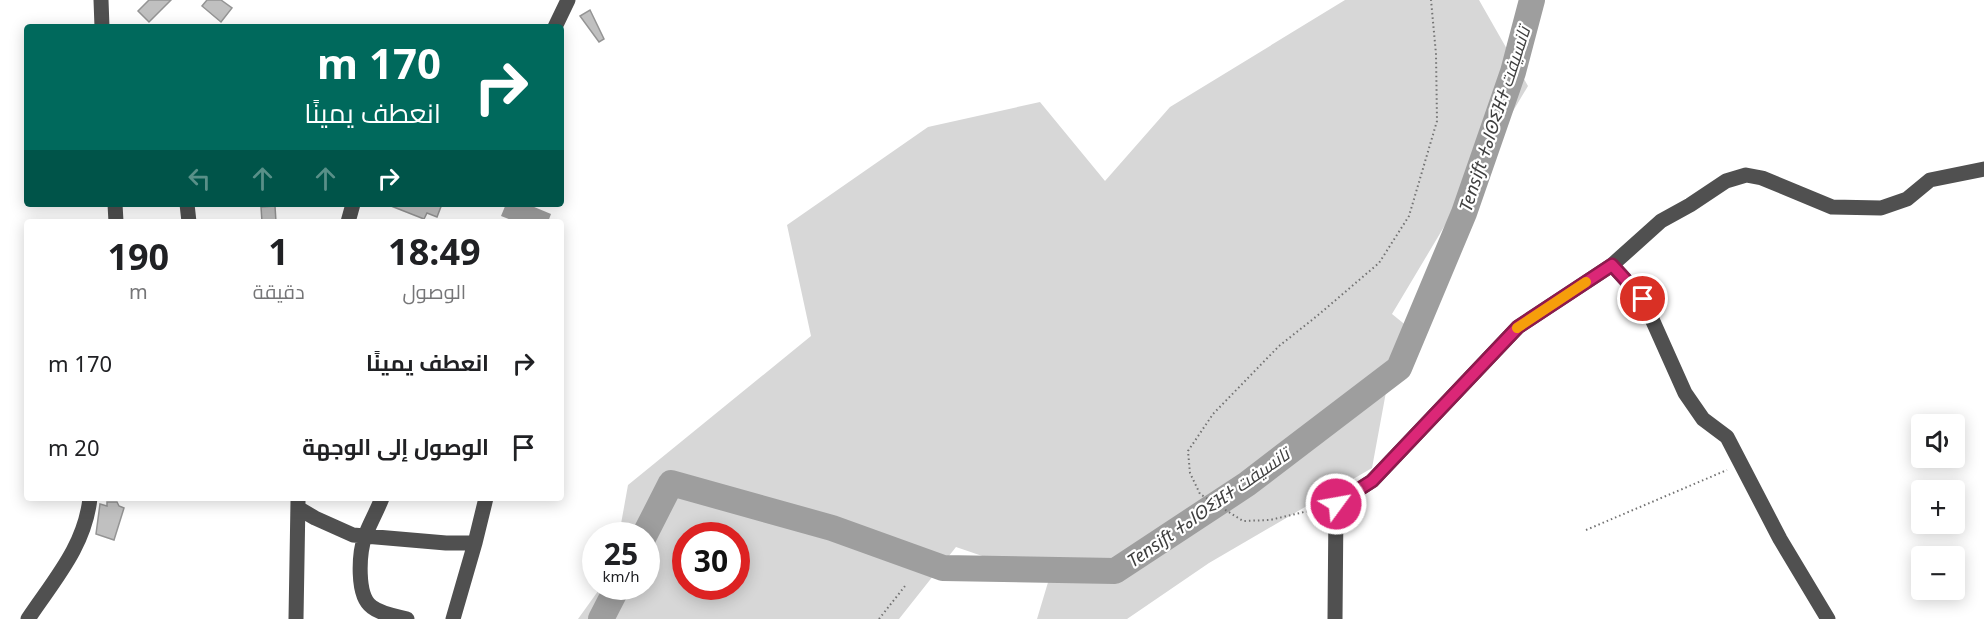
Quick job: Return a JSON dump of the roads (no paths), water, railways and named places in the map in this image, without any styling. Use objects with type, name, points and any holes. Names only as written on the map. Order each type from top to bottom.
[{"type":"street","points":[[101,0],[102,24]]},
{"type":"street","points":[[556,24],[568,0]]},
{"type":"street","points":[[1335,619],[1336,504],[1372,481],[1518,327],[1612,265],[1661,221],[1726,182],[1746,175],[1762,178],[1832,207],[1881,208],[1907,199],[1930,180],[1984,169]]},
{"type":"street","points":[[1612,265],[1643,299],[1685,393],[1703,419],[1727,437],[1780,539],[1828,619]]},
{"type":"street","points":[[28,619],[71,557],[84,524],[89,501]]},
{"type":"street","points":[[381,501],[365,537],[361,564],[362,588],[367,603],[380,612],[407,619]]},
{"type":"street","points":[[453,619],[485,501]]},
{"type":"street","points":[[298,503],[333,527],[347,533],[365,537],[475,543]]},
{"type":"street","points":[[296,619],[298,503]]},
{"type":"waterway","name":"Tensift ⵜⴰⵏⵙⵉⴼⵜ تانسيفت","points":[[651,522],[671,483],[832,528],[943,568],[1115,571],[1247,484],[1399,368],[1464,213],[1513,72],[1532,0]]},
{"type":"waterway","name":"Tensift ⵜⴰⵏⵙⵉⴼⵜ تانسيفت","points":[[601,619],[611,600]]}]
